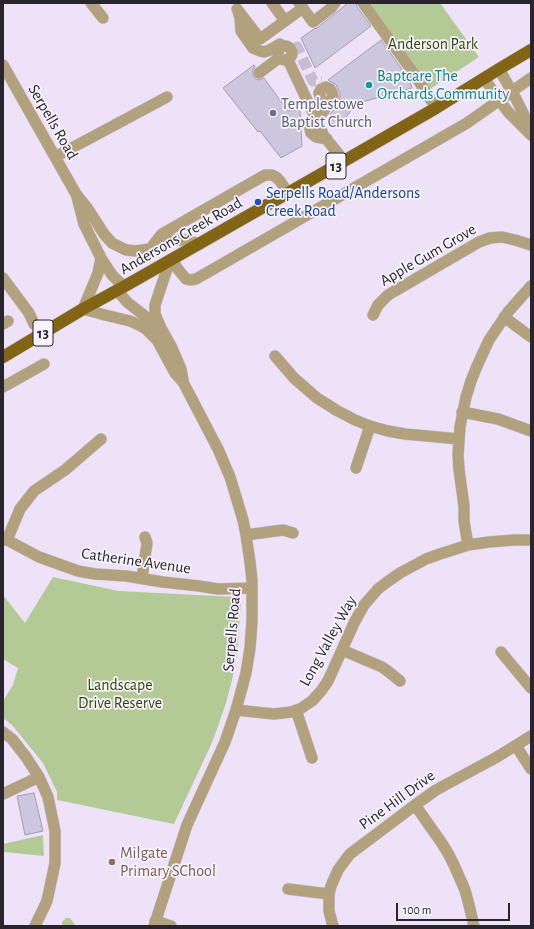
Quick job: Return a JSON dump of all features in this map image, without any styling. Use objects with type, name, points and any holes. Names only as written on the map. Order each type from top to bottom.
[{"type":"main road","name":"Andersons Creek Road","points":[[499,69],[531,44]]},
{"type":"main road","name":"Andersons Creek Road","points":[[3,357],[83,309],[200,244],[436,108],[531,50]]},
{"type":"street","points":[[91,3],[103,18]]},
{"type":"street","points":[[272,3],[285,21]]},
{"type":"street","points":[[234,6],[260,39],[285,21],[301,5],[313,22],[335,3]]},
{"type":"street","points":[[362,3],[418,79],[436,108]]},
{"type":"street","points":[[234,6],[240,16],[240,31],[253,48],[264,52],[270,50],[286,51]]},
{"type":"street","points":[[272,30],[286,51],[319,116],[326,139],[344,161]]},
{"type":"street","points":[[259,73],[286,51]]},
{"type":"street","name":"Serpells Road","points":[[3,65],[76,194],[112,243],[129,251],[149,249],[177,239],[188,240],[200,244]]},
{"type":"street","points":[[499,69],[531,129]]},
{"type":"street","points":[[484,78],[498,100],[531,136]]},
{"type":"street","points":[[184,285],[467,123],[531,78]]},
{"type":"street","points":[[55,157],[167,97]]},
{"type":"street","points":[[149,249],[162,234],[265,175],[272,174],[276,177],[288,193]]},
{"type":"street","name":"Serpells Road","points":[[76,194],[84,224],[101,258],[119,282],[125,300],[158,326],[165,342]]},
{"type":"street","name":"Apple Gum Grove","points":[[373,315],[382,300],[394,291],[479,242],[490,238],[502,237],[531,245]]},
{"type":"street","points":[[83,309],[98,273],[101,258]]},
{"type":"street","points":[[171,260],[186,279],[194,279]]},
{"type":"street","name":"Serpells Road","points":[[155,923],[187,825],[224,742],[237,706],[246,673],[252,621],[252,584],[250,562],[246,535],[235,492],[225,462],[210,431],[184,382],[175,373],[155,314],[154,307],[156,299],[171,260]]},
{"type":"street","points":[[3,278],[30,314],[31,320],[34,324],[46,332]]},
{"type":"street","points":[[472,544],[464,521],[464,506],[459,470],[458,455],[462,412],[471,381],[489,340],[504,317],[531,286]]},
{"type":"street","points":[[23,305],[32,340]]},
{"type":"street","name":"Serpells Road","points":[[83,309],[136,323],[157,340],[165,342]]},
{"type":"street","points":[[504,317],[531,337]]},
{"type":"street","points":[[275,356],[297,381],[321,401],[346,416],[370,426],[388,431],[459,439]]},
{"type":"street","points":[[3,387],[44,364]]},
{"type":"street","points":[[462,412],[498,419],[531,431]]},
{"type":"street","points":[[356,468],[370,426]]},
{"type":"street","points":[[5,540],[20,509],[34,490],[65,470],[101,439]]},
{"type":"street","points":[[246,535],[283,530],[293,533]]},
{"type":"street","points":[[142,578],[147,543],[145,537]]},
{"type":"street","name":"Catherine Avenue","points":[[5,540],[39,557],[78,571],[199,586],[252,584]]},
{"type":"street","name":"Long Valley Way","points":[[237,706],[274,714],[296,710],[307,705],[318,696],[328,681],[354,623],[364,605],[387,582],[426,559],[472,544],[531,540]]},
{"type":"street","points":[[342,650],[382,667],[400,681]]},
{"type":"street","points":[[501,652],[531,688]]},
{"type":"street","points":[[296,710],[312,758]]},
{"type":"street","points":[[3,732],[12,739],[26,757],[39,778],[48,797],[55,831],[55,863],[47,901],[35,926]]},
{"type":"street","name":"Pine Hill Drive","points":[[333,926],[329,912],[329,894],[334,878],[346,859],[363,844],[415,805],[448,783],[480,767],[531,736]]},
{"type":"street","points":[[516,746],[531,769]]},
{"type":"street","points":[[3,794],[39,778]]},
{"type":"street","points":[[415,805],[441,842],[454,865],[465,890],[474,926]]},
{"type":"street","points":[[288,889],[329,894]]},
{"type":"street","points":[[155,923],[172,926]]},
{"type":"green space","name":"Anderson Park","points":[[367,3],[440,3],[479,57],[430,89]]},
{"type":"green space","name":"Landscape Drive Reserve","points":[[53,577],[119,591],[236,597],[241,601],[237,655],[226,703],[210,747],[174,824],[57,800],[57,792],[43,763],[12,725],[3,718],[3,701],[13,685],[18,668],[3,659],[3,595],[25,623]]},
{"type":"green space","points":[[43,835],[44,856],[4,852],[3,856],[3,844]]},
{"type":"green space","points":[[66,918],[70,918],[76,926],[62,926],[62,922]]},
{"type":"building","points":[[348,3],[356,3],[357,7],[371,26],[315,68],[301,38],[317,28]]},
{"type":"building","name":"Baptcare The Orchards Community","points":[[381,40],[409,79],[412,88],[355,104],[339,128],[330,122],[333,117],[330,115],[339,101],[339,91],[336,85],[328,80]]},
{"type":"building","name":"Templestowe Baptist Church","points":[[254,65],[255,67],[252,73],[254,77],[259,80],[264,78],[288,111],[300,110],[302,146],[281,158],[223,88]]},
{"type":"building","points":[[34,793],[43,831],[25,835],[17,796]]},
{"type":"tunnel","points":[[294,49],[297,47],[313,81],[322,81]]},
{"type":"place","name":"Baptcare The Orchards Community","points":[[369,85]]},
{"type":"place","name":"Templestowe Baptist Church","points":[[273,113]]},
{"type":"place","name":"Serpells Road/Andersons Creek Road","points":[[258,202]]},
{"type":"place","name":"Milgate Primary SChool","points":[[112,862]]}]
